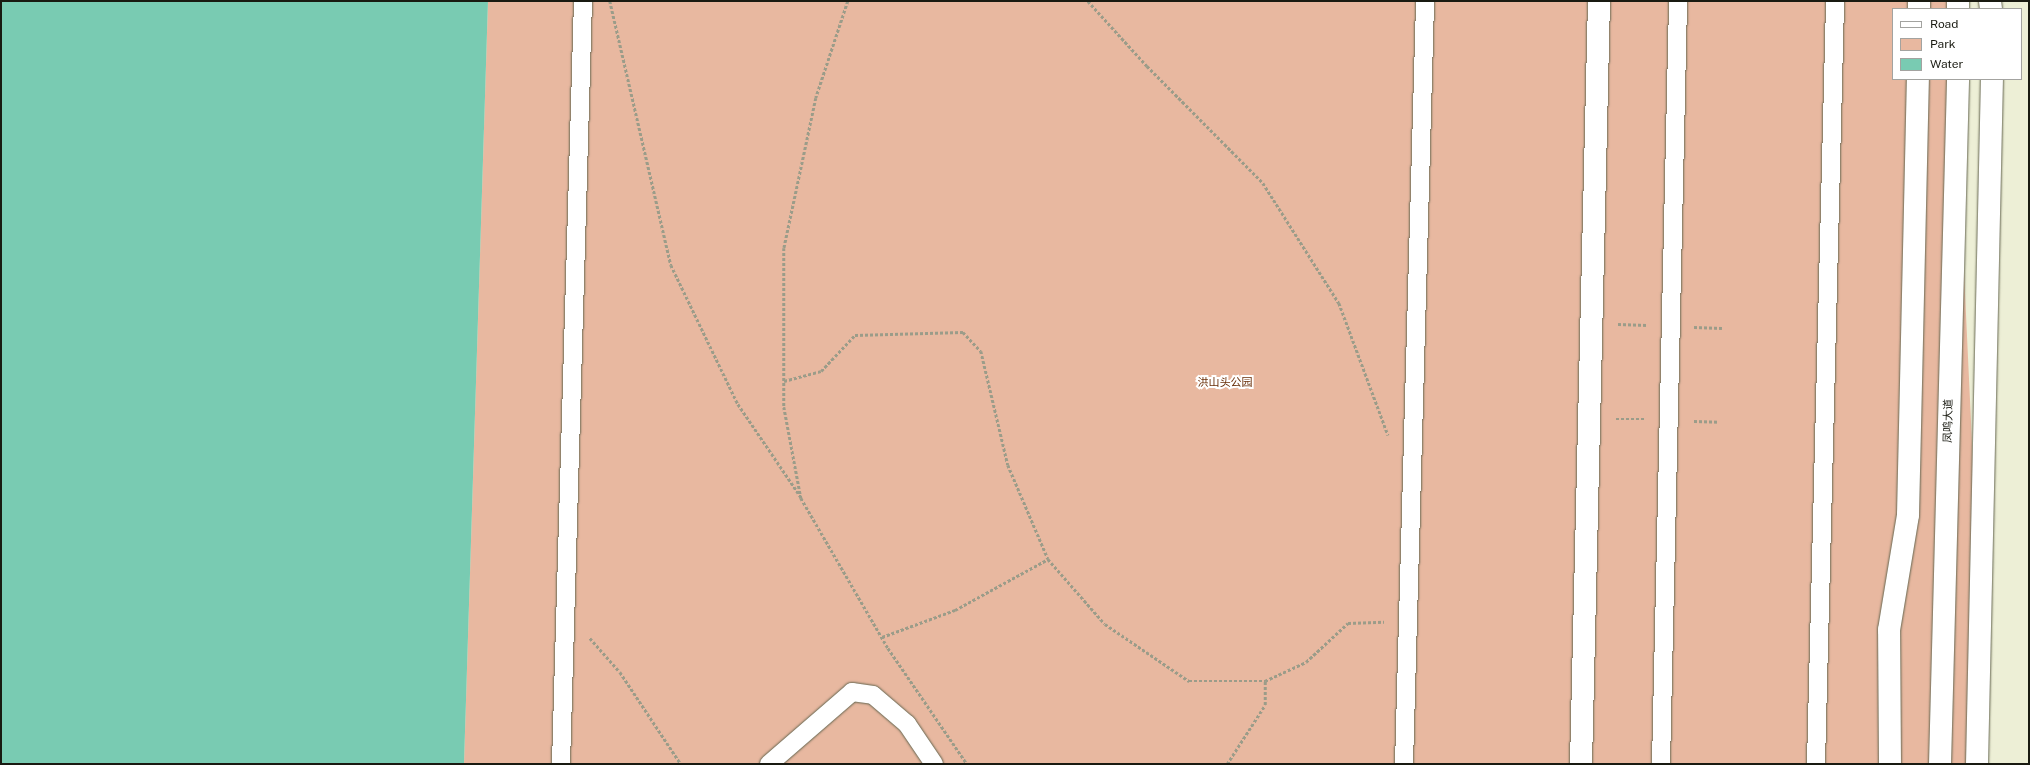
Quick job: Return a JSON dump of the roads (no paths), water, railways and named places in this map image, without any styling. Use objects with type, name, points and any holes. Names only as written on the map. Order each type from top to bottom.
[{"type":"street","points":[[1581,764],[1599,1]]},
{"type":"street","points":[[1890,764],[1889,630],[1908,515],[1918,80]]},
{"type":"street","name":"凤鸣大道","points":[[1940,764],[1958,80]]},
{"type":"street","points":[[1976,764],[1992,80]]},
{"type":"lane","points":[[561,764],[583,1]]},
{"type":"lane","points":[[1404,764],[1425,1]]},
{"type":"lane","points":[[1661,764],[1678,1]]},
{"type":"lane","points":[[1816,764],[1835,1]]},
{"type":"lane","points":[[769,764],[852,692],[873,695],[907,724],[934,764]]},
{"type":"water","points":[[1,1],[488,1],[464,764],[1,764]]},
{"type":"park label","name":"洪山头公园","points":[[1225,382]]}]
